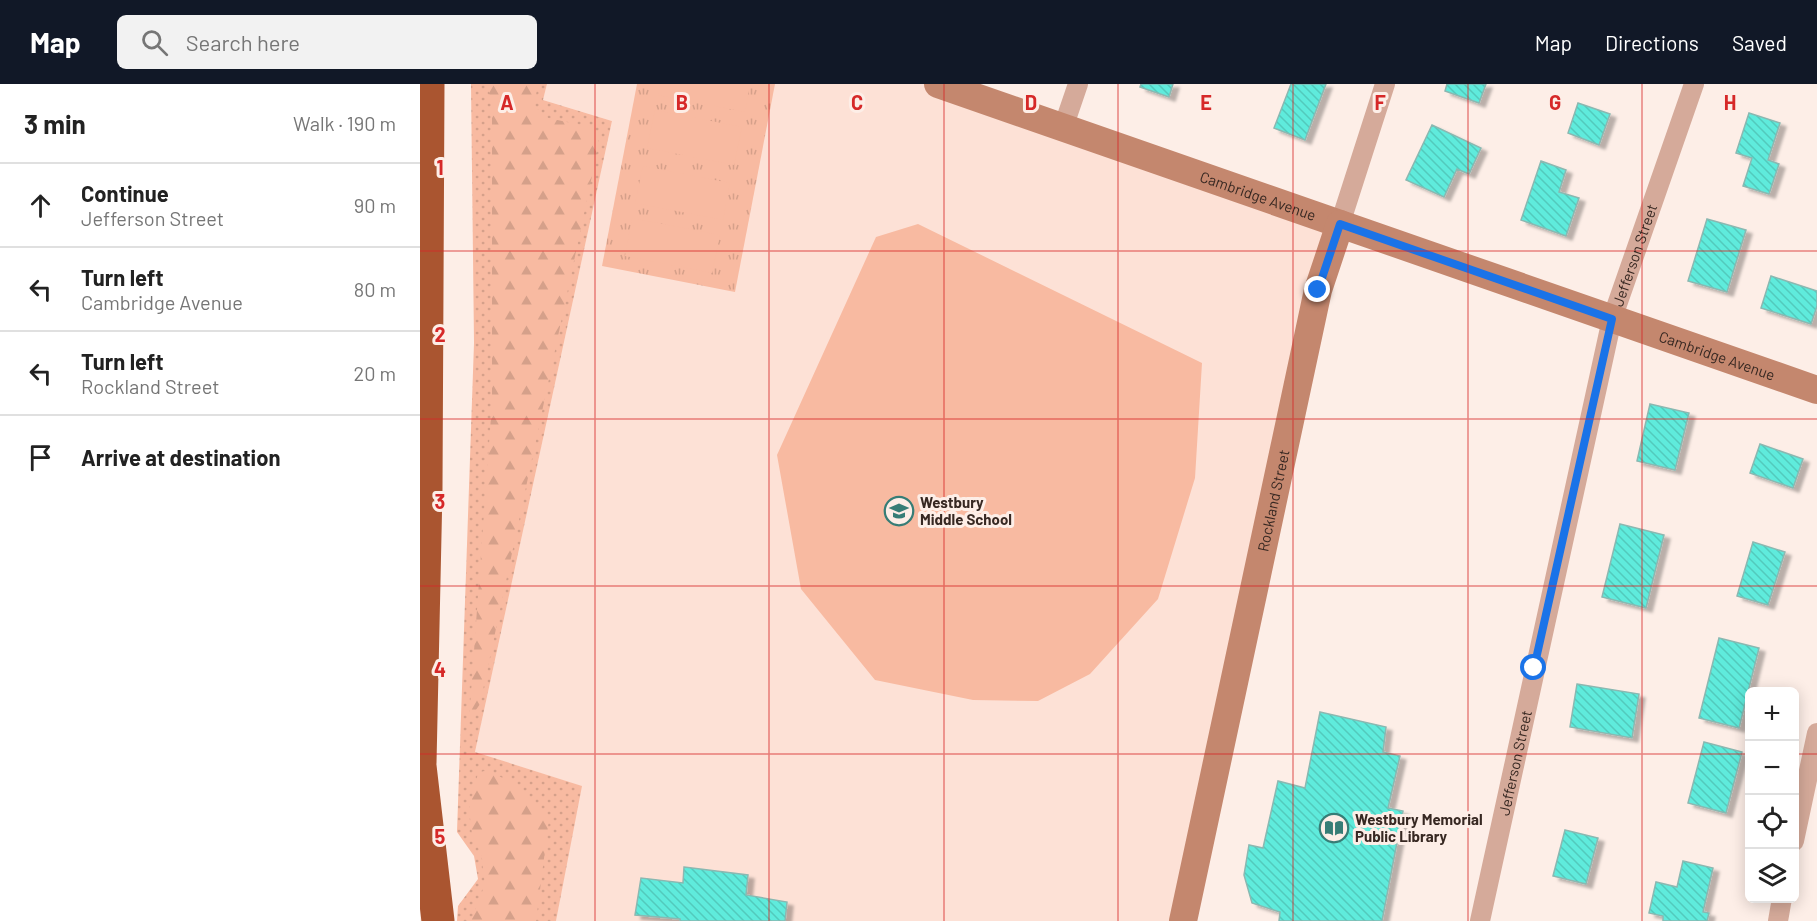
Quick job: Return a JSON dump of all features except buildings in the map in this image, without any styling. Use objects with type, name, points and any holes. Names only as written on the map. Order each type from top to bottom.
[{"type":"highway","points":[[428,84],[426,501],[420,764],[438,921]]},
{"type":"street","name":"Cambridge Avenue","points":[[938,84],[1817,390]]},
{"type":"street","points":[[1063,128],[1078,84]]},
{"type":"street","name":"Rockland Street","points":[[1183,921],[1318,290],[1385,84]]},
{"type":"street","name":"Jefferson Street","points":[[1480,921],[1612,319],[1694,84]]},
{"type":"street","points":[[1799,818],[1817,733]]},
{"type":"street","points":[[1778,921],[1781,903]]},
{"type":"shaded area","name":"Westbury Middle School","points":[[547,84],[938,84],[1340,224],[1183,921],[556,921],[581,786],[475,752],[612,121],[543,100]]},
{"type":"green space","points":[[471,84],[547,84],[543,100],[612,121],[475,752],[582,786],[556,921],[457,921],[458,906],[478,879],[474,856],[457,832],[474,343]]},
{"type":"green space","points":[[488,84],[538,84],[534,106],[548,118],[595,128],[599,143],[480,704],[469,720],[492,403],[492,110]]},
{"type":"green space","points":[[637,84],[775,84],[735,292],[602,266]]},
{"type":"green space","points":[[660,84],[750,84],[745,112],[658,95]]},
{"type":"green space","points":[[655,110],[742,127],[734,165],[647,148]]},
{"type":"green space","points":[[643,166],[730,183],[723,220],[635,203]]},
{"type":"green space","points":[[632,218],[720,235],[712,273],[625,256]]},
{"type":"green space","points":[[918,224],[1202,363],[1195,478],[1158,599],[1090,674],[1038,701],[973,700],[875,680],[801,589],[777,455],[876,237]]},
{"type":"green space","points":[[484,771],[512,783],[528,796],[549,819],[536,921],[471,921],[485,884],[481,854],[472,834],[469,810],[478,773]]},
{"type":"place","name":"Westbury Middle School","points":[[899,511]]},
{"type":"place","name":"Westbury Memorial Public Library","points":[[1334,828]]},
{"type":"route","points":[[1318,290],[1340,224],[1612,319],[1534,668]]}]
